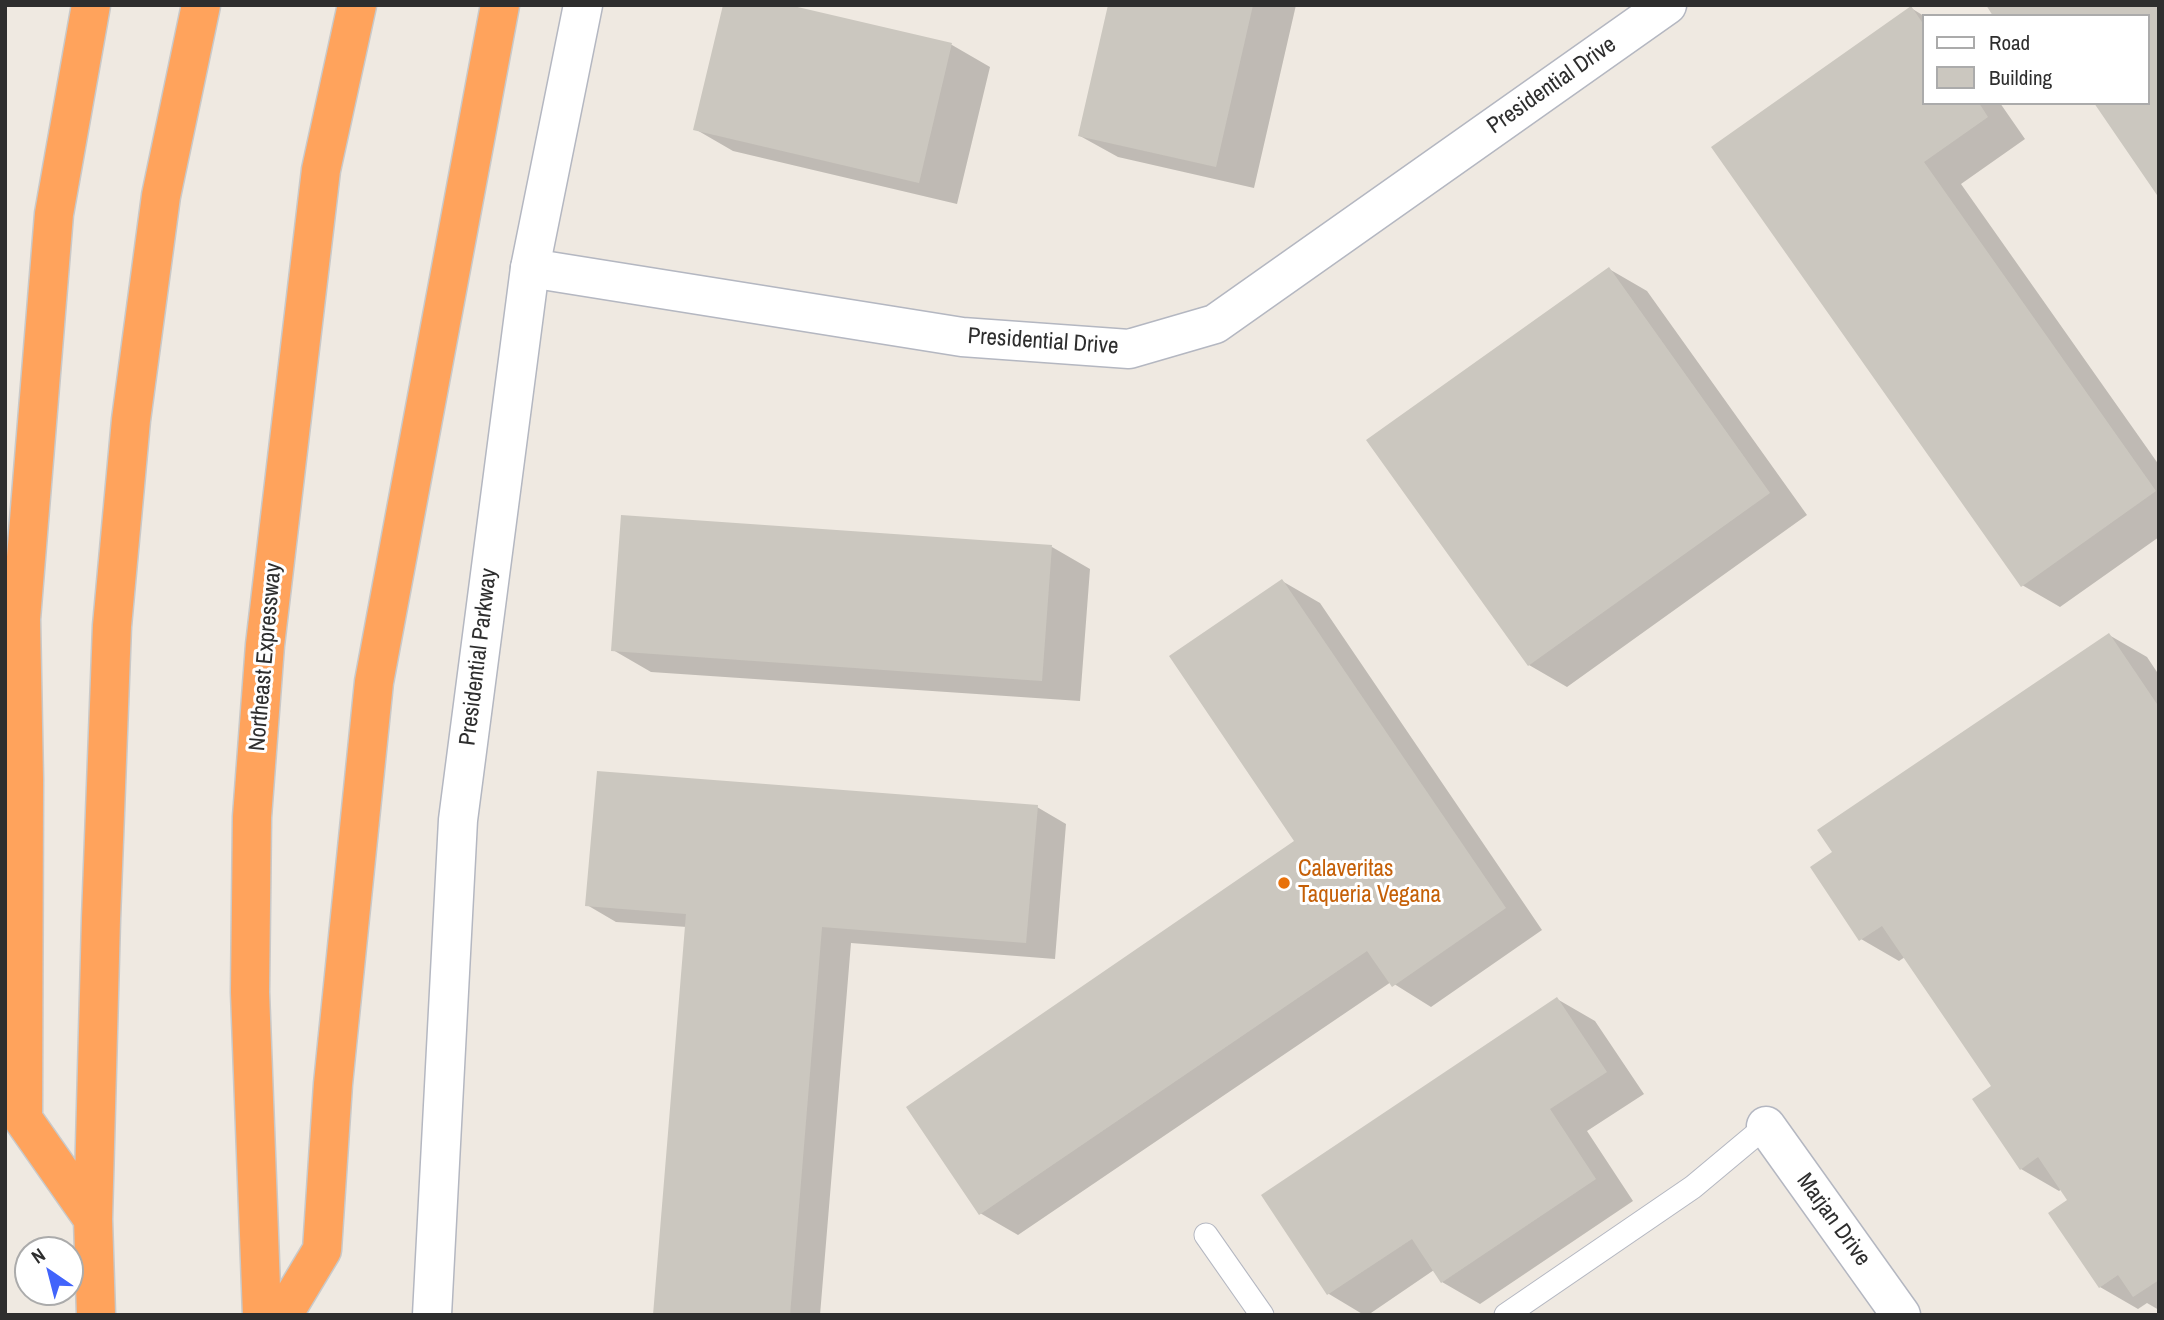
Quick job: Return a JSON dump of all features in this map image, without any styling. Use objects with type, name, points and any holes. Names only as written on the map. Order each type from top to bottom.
[{"type":"highway","points":[[91,5],[54,214],[21,619],[24,780],[23,1119],[93,1219]]},
{"type":"highway","points":[[96,1315],[93,1219],[112,626],[131,420],[160,209],[201,5]]},
{"type":"highway","name":"Northeast Expressway","points":[[262,1315],[250,992],[252,817],[264,658],[321,170],[357,5]]},
{"type":"highway","points":[[283,1315],[322,1250],[333,1084],[374,682],[500,5]]},
{"type":"street","name":"Presidential Parkway","points":[[432,1315],[458,820],[530,268],[583,5]]},
{"type":"street","name":"Presidential Drive","points":[[530,268],[962,337],[1129,349],[1215,324],[1667,5]]},
{"type":"street","name":"Marjan Drive","points":[[1766,1126],[1901,1315]]},
{"type":"lane","points":[[1506,1315],[1693,1187],[1766,1126]]},
{"type":"lane","points":[[1206,1236],[1262,1315]]},
{"type":"building","points":[[723,5],[789,5],[952,43],[919,183],[693,130]]},
{"type":"building","points":[[1108,5],[1253,5],[1216,167],[1078,136]]},
{"type":"building","points":[[1986,5],[2159,5],[2159,198],[2095,105],[2150,105],[2150,14],[1992,14]]},
{"type":"building","points":[[1911,6],[1923,24],[1923,105],[1980,105],[1988,117],[1924,162],[2156,491],[2021,587],[1711,147]]},
{"type":"building","points":[[1609,267],[1770,493],[1528,666],[1366,440]]},
{"type":"building","points":[[621,515],[1052,545],[1042,681],[611,651]]},
{"type":"building","points":[[1282,579],[1506,908],[1392,987],[1367,951],[979,1215],[906,1107],[1294,841],[1169,656]]},
{"type":"building","points":[[2109,633],[2159,707],[2159,1280],[2133,1297],[2118,1275],[2099,1288],[2048,1213],[2067,1200],[2038,1157],[2020,1170],[1972,1099],[1991,1086],[1882,926],[1859,941],[1810,867],[1832,852],[1817,830]]},
{"type":"building","points":[[597,771],[1038,805],[1026,943],[822,927],[790,1315],[653,1315],[686,914],[585,906]]},
{"type":"building","points":[[1557,997],[1607,1072],[1550,1109],[1596,1179],[1441,1283],[1412,1239],[1327,1295],[1261,1195]]},
{"type":"place","name":"Calaveritas Taqueria Vegana","points":[[1284,883]]}]
